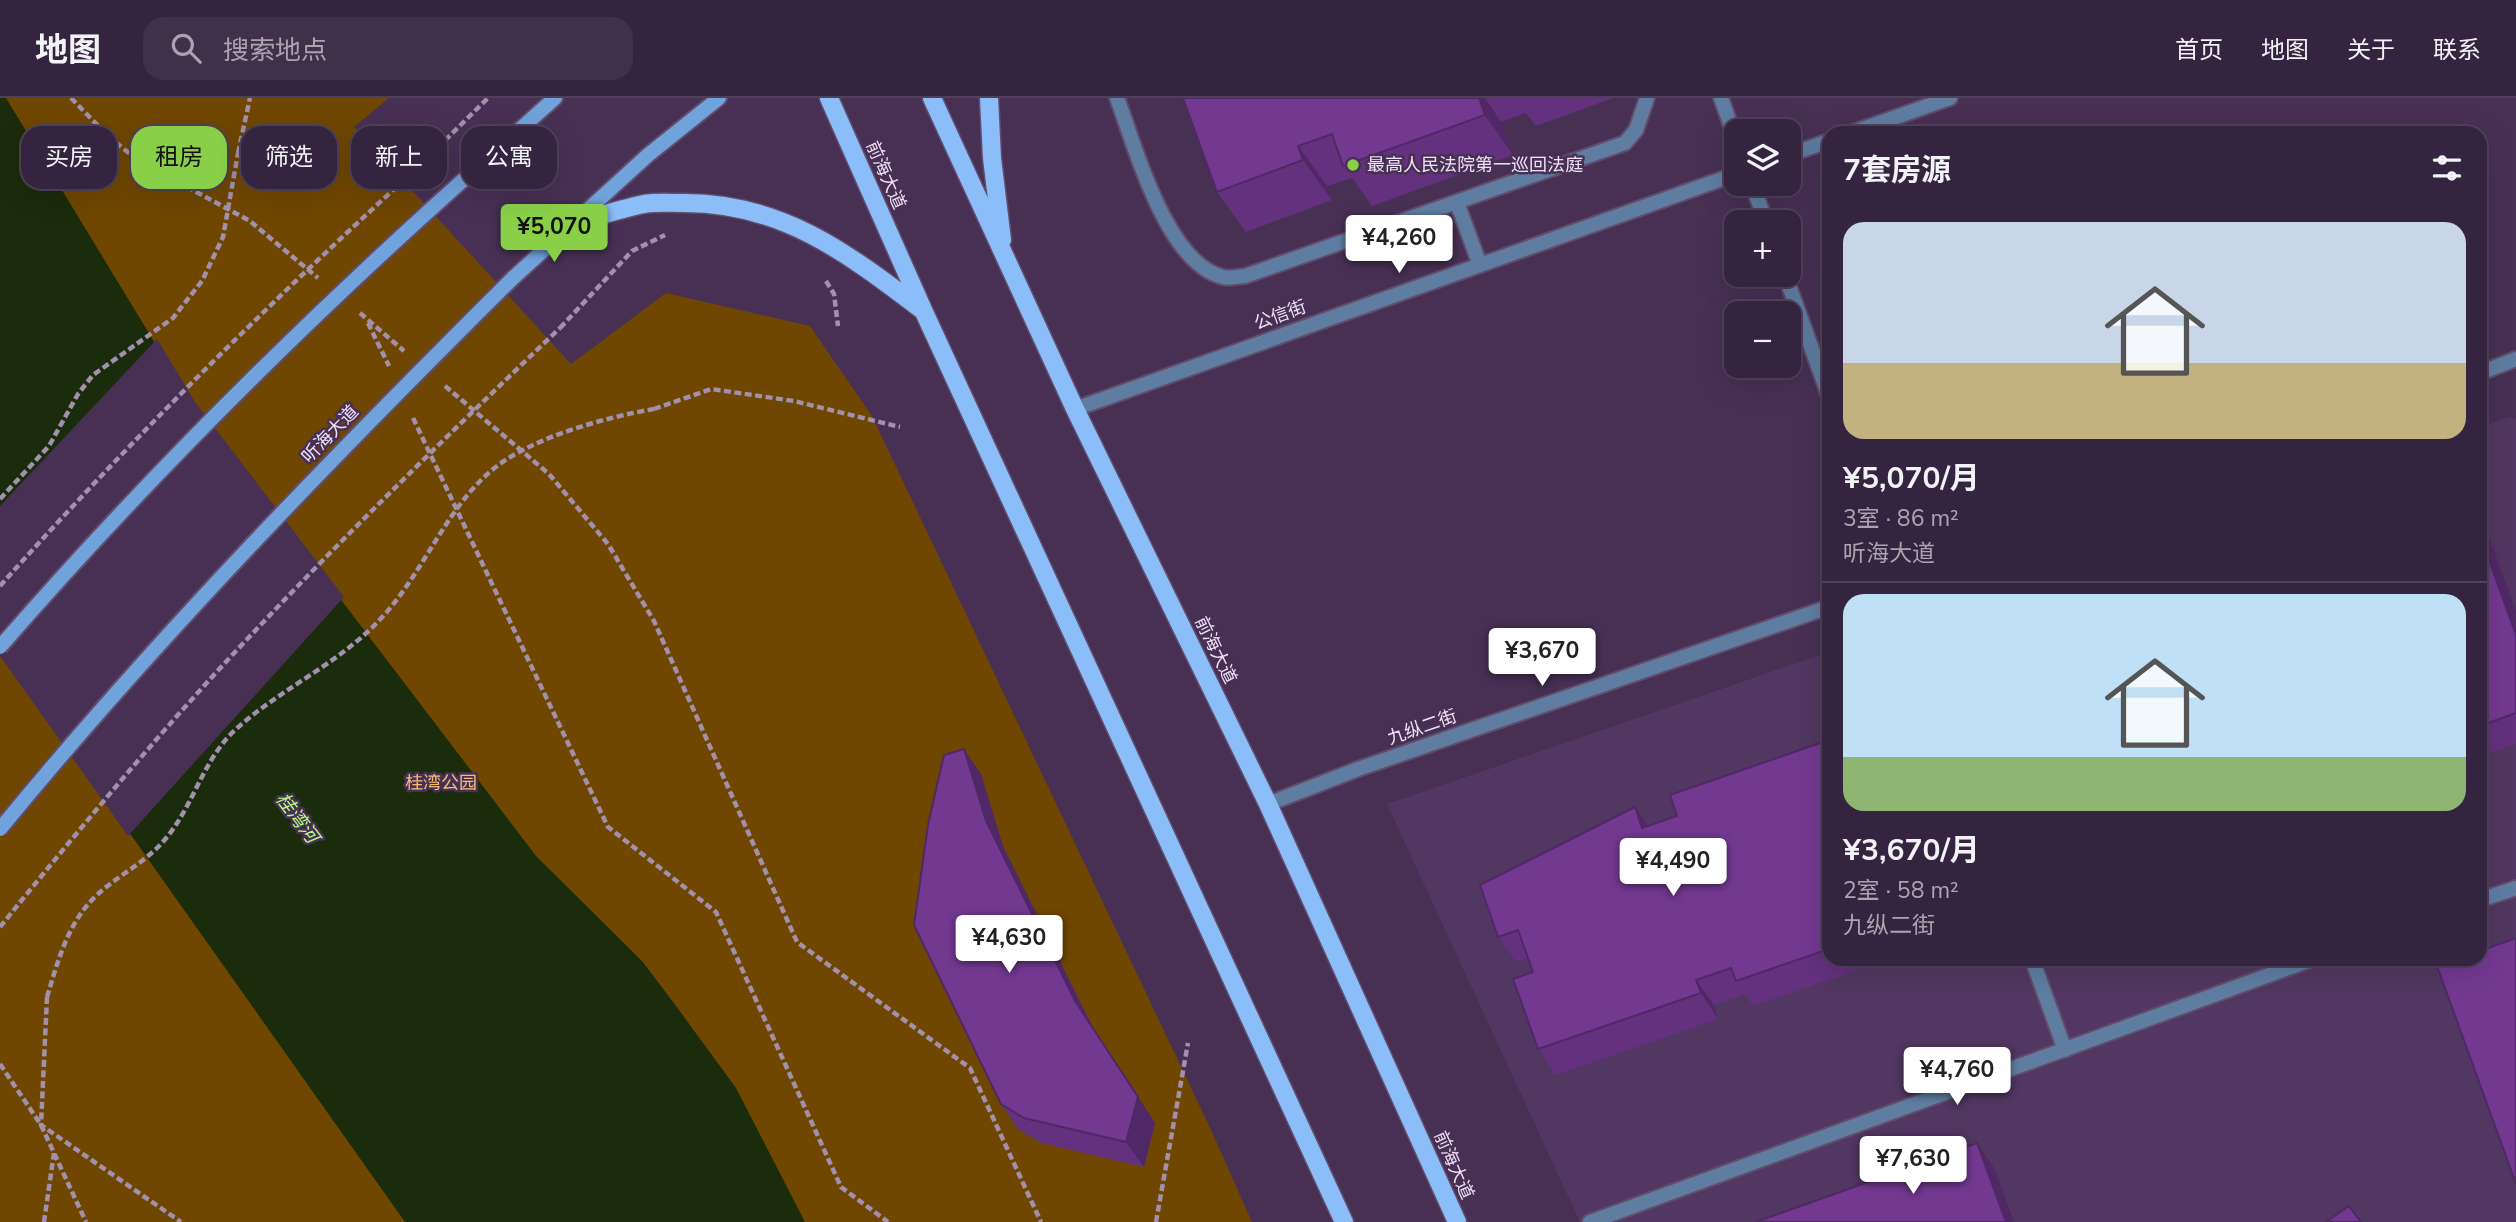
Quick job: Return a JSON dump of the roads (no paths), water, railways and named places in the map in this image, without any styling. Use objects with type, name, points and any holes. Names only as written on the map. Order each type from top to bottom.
[{"type":"main road","points":[[0,647],[76,561],[213,416],[303,327],[555,98]]},
{"type":"main road","name":"听海大道","points":[[0,829],[111,697],[361,429],[513,278],[648,155],[719,98]]},
{"type":"main road","name":"前海大道","points":[[829,98],[924,312],[1344,1222]]},
{"type":"main road","name":"前海大道","points":[[932,98],[1075,409],[1268,804],[1457,1222]]},
{"type":"main road","points":[[989,98],[992,158],[1004,258]]},
{"type":"main road","points":[[572,224],[646,204],[701,203],[756,211],[804,229],[847,255],[924,312]]},
{"type":"street","points":[[1116,98],[1166,226],[1187,255],[1202,268],[1225,278],[1245,276],[1625,143],[1636,130],[1647,98]]},
{"type":"street","points":[[1721,98],[1728,119]]},
{"type":"street","points":[[1871,126],[1950,98]]},
{"type":"street","points":[[1801,151],[1822,143]]},
{"type":"street","name":"公信街","points":[[1075,409],[1724,178]]},
{"type":"street","points":[[1457,202],[1480,265]]},
{"type":"street","points":[[1789,287],[1822,377]]},
{"type":"street","points":[[2487,370],[2516,359]]},
{"type":"street","name":"九纵二街","points":[[1268,804],[1358,769],[1822,609]]},
{"type":"street","points":[[2487,898],[2516,888]]},
{"type":"street","points":[[2035,966],[2065,1049]]},
{"type":"street","points":[[1590,1222],[2294,966]]},
{"type":"water","name":"桂湾河","points":[[0,98],[6,98],[23,126],[21,189],[61,189],[192,404],[536,856],[642,961],[736,1088],[805,1222],[405,1222],[0,650]]},
{"type":"place","name":"最高人民法院第一巡回法庭","points":[[1353,165]]},
{"type":"park label","name":"桂湾公园","points":[[441,783]]}]
